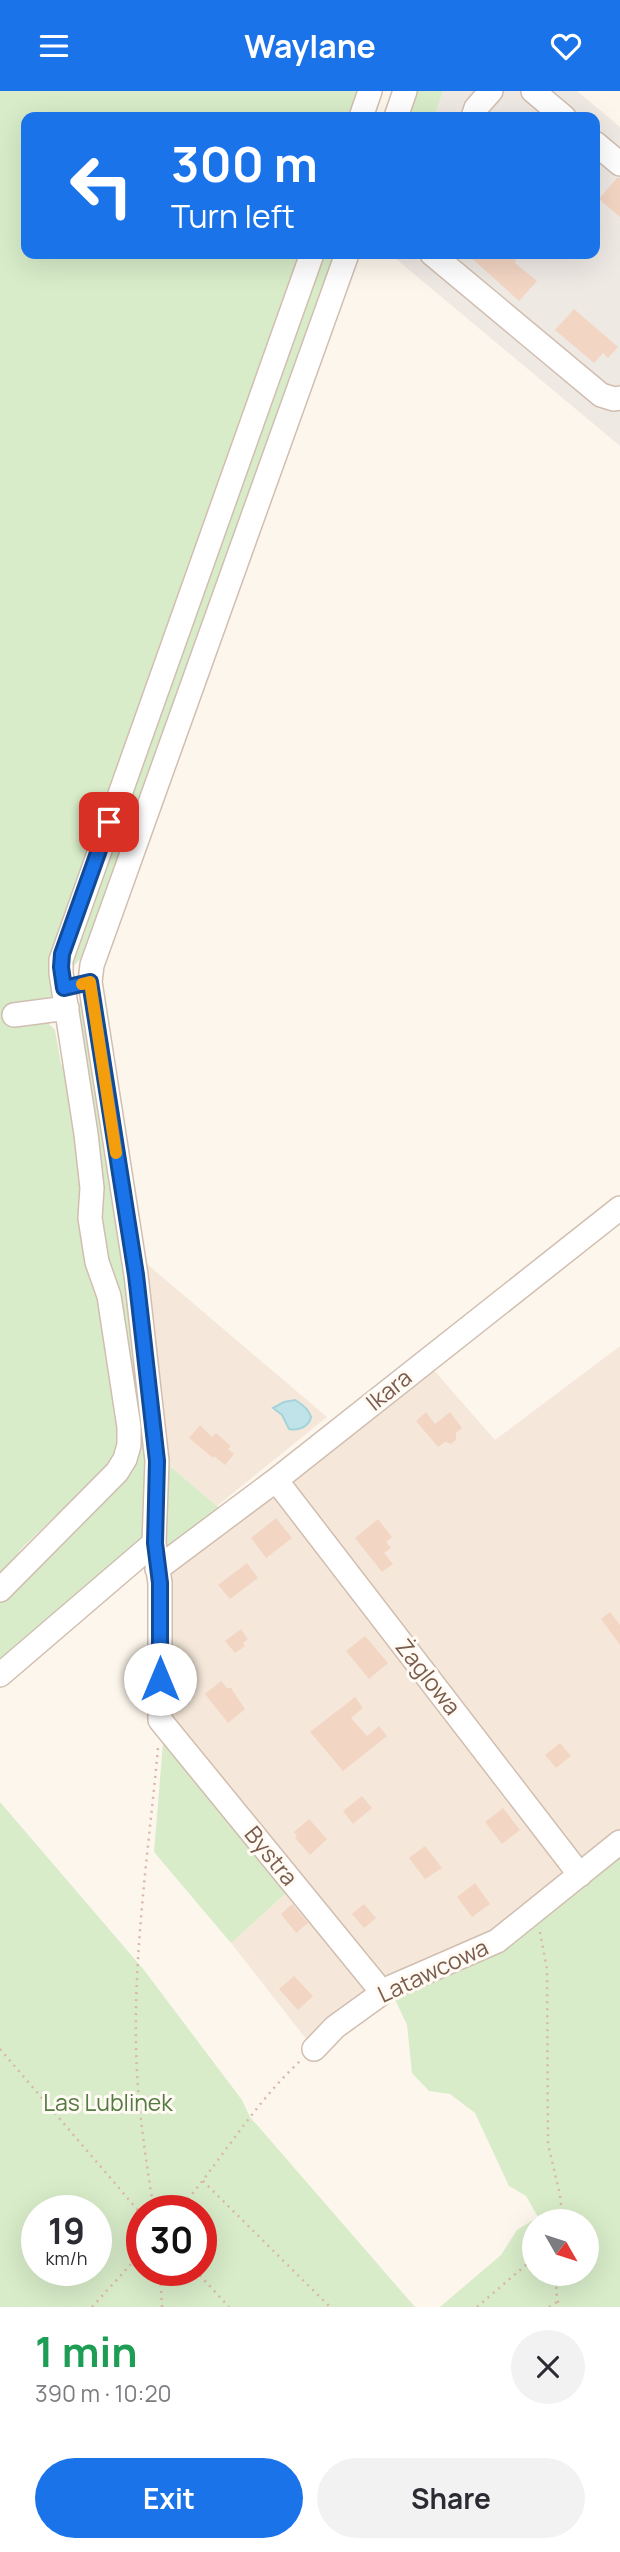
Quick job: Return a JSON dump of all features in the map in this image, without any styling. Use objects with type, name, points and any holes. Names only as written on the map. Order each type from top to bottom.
[{"type":"street","points":[[363,112],[370,91]]},
{"type":"street","points":[[398,112],[405,91]]},
{"type":"street","points":[[474,112],[491,91]]},
{"type":"street","points":[[533,91],[558,112]]},
{"type":"street","points":[[600,147],[620,164]]},
{"type":"street","points":[[0,1590],[117,1472],[129,1445],[130,1427],[118,1343],[109,1296],[97,1262],[90,1218],[92,1188],[88,1146],[61,967],[64,949],[310,259]]},
{"type":"street","points":[[160,1720],[160,1583],[155,1543],[157,1461],[138,1289],[90,982],[97,952],[345,259]]},
{"type":"street","points":[[438,259],[601,395],[620,398]]},
{"type":"street","points":[[14,1015],[65,998],[90,982]]},
{"type":"street","name":"Ikara","points":[[157,1569],[276,1480],[620,1208]]},
{"type":"street","name":"Żaglowa","points":[[276,1480],[580,1875]]},
{"type":"street","points":[[0,1675],[155,1543]]},
{"type":"street","name":"Bystra","points":[[160,1720],[382,1992]]},
{"type":"street","name":"Latawcowa","points":[[314,2049],[335,2027],[382,1992],[497,1941],[620,1843]]},
{"type":"path","points":[[152,2195],[144,2147],[136,2046],[141,1946],[160,1720]]},
{"type":"path","points":[[536,1909],[547,1969],[548,2144],[562,2209]]},
{"type":"path","points":[[0,2049],[126,2196]]},
{"type":"path","points":[[191,2195],[273,2089],[314,2049]]},
{"type":"path","points":[[203,2181],[330,2307]]},
{"type":"path","points":[[477,2307],[522,2268]]},
{"type":"path","points":[[92,2307],[126,2270]]},
{"type":"path","points":[[161,2286],[162,2307]]},
{"type":"path","points":[[212,2286],[229,2307]]},
{"type":"path","points":[[558,2286],[558,2307]]},
{"type":"path","points":[[549,2307],[557,2302]]},
{"type":"shaded area","points":[[443,91],[577,91],[620,127],[620,446],[396,259],[600,259],[600,112],[436,112]]},
{"type":"shaded area","points":[[147,1264],[327,1417],[217,1506],[165,1462]]},
{"type":"shaded area","points":[[620,1346],[620,1854],[393,1995],[314,2049],[231,1943],[298,1883],[164,1714],[166,1572],[267,1499],[283,1499],[294,1488],[296,1472],[431,1367],[495,1440]]},
{"type":"green space","points":[[0,91],[365,91],[358,112],[21,112],[21,259],[304,259],[296,283],[290,278],[282,305],[288,308],[51,1000],[47,1022],[55,1030],[61,1064],[74,1087],[113,1342],[120,1452],[79,1506],[53,1518],[20,1550],[8,1575],[0,1582]]},
{"type":"green space","points":[[412,91],[443,91],[436,112],[405,112]]},
{"type":"green space","points":[[315,259],[337,259],[92,946],[71,969],[65,965]]},
{"type":"green space","points":[[76,1002],[86,1004],[151,1458],[143,1539],[0,1667],[0,1598],[126,1470]]},
{"type":"green space","points":[[165,1462],[224,1512],[165,1556]]},
{"type":"green space","points":[[164,1731],[291,1889],[231,1943],[154,1852]]},
{"type":"green space","name":"Las Lublinek","points":[[0,1802],[144,1970],[242,2100],[250,2117],[415,2307],[0,2307]]},
{"type":"green space","points":[[620,1854],[620,2307],[440,2307],[501,2255],[517,2230],[522,2227],[522,2286],[599,2286],[599,2209],[533,2209],[526,2196],[509,2186],[475,2113],[450,2094],[429,2091],[412,2073],[407,2025],[393,1995]]},
{"type":"water","points":[[295,1400],[305,1407],[311,1417],[303,1427],[289,1429],[282,1415],[273,1408]]},
{"type":"building","points":[[617,178],[620,178],[620,217],[600,198]]},
{"type":"building","points":[[473,259],[516,260],[515,263],[537,281],[519,301]]},
{"type":"building","points":[[574,309],[618,347],[608,358],[603,353],[594,363],[555,330]]},
{"type":"building","points":[[426,1412],[435,1424],[450,1412],[462,1428],[456,1433],[456,1440],[451,1444],[445,1442],[438,1447],[416,1421]]},
{"type":"building","points":[[200,1425],[212,1437],[216,1433],[231,1446],[228,1449],[234,1454],[225,1465],[189,1438]]},
{"type":"building","points":[[276,1518],[292,1538],[266,1558],[251,1538]]},
{"type":"building","points":[[378,1519],[392,1537],[386,1542],[391,1548],[384,1553],[393,1564],[382,1572],[355,1538]]},
{"type":"building","points":[[247,1563],[258,1578],[230,1599],[218,1585]]},
{"type":"building","points":[[610,1612],[620,1625],[620,1645],[601,1619]]},
{"type":"building","points":[[241,1629],[248,1639],[243,1643],[245,1646],[235,1653],[225,1641]]},
{"type":"building","points":[[365,1636],[388,1663],[369,1679],[346,1651]]},
{"type":"building","points":[[221,1681],[227,1688],[231,1688],[245,1709],[228,1723],[205,1694]]},
{"type":"building","points":[[355,1697],[363,1708],[351,1718],[367,1736],[379,1726],[387,1736],[343,1771],[310,1732]]},
{"type":"building","points":[[560,1743],[571,1756],[556,1768],[545,1755]]},
{"type":"building","points":[[362,1796],[372,1808],[353,1824],[343,1811]]},
{"type":"building","points":[[503,1808],[520,1830],[502,1844],[485,1822]]},
{"type":"building","points":[[309,1819],[327,1839],[310,1855],[295,1838],[297,1836],[294,1832]]},
{"type":"building","points":[[425,1846],[442,1868],[425,1879],[409,1858]]},
{"type":"building","points":[[475,1883],[490,1904],[472,1917],[457,1897]]},
{"type":"building","points":[[292,1904],[308,1923],[296,1933],[281,1914]]},
{"type":"building","points":[[364,1904],[376,1918],[364,1928],[352,1914]]},
{"type":"building","points":[[294,1976],[313,1996],[298,2010],[279,1989]]},
{"type":"slow traffic","points":[[82,984],[90,982],[116,1153]]},
{"type":"route","points":[[109,822],[64,949],[61,973],[64,988],[90,982],[136,1275],[157,1461],[155,1543],[160,1583],[160,1679]]}]
